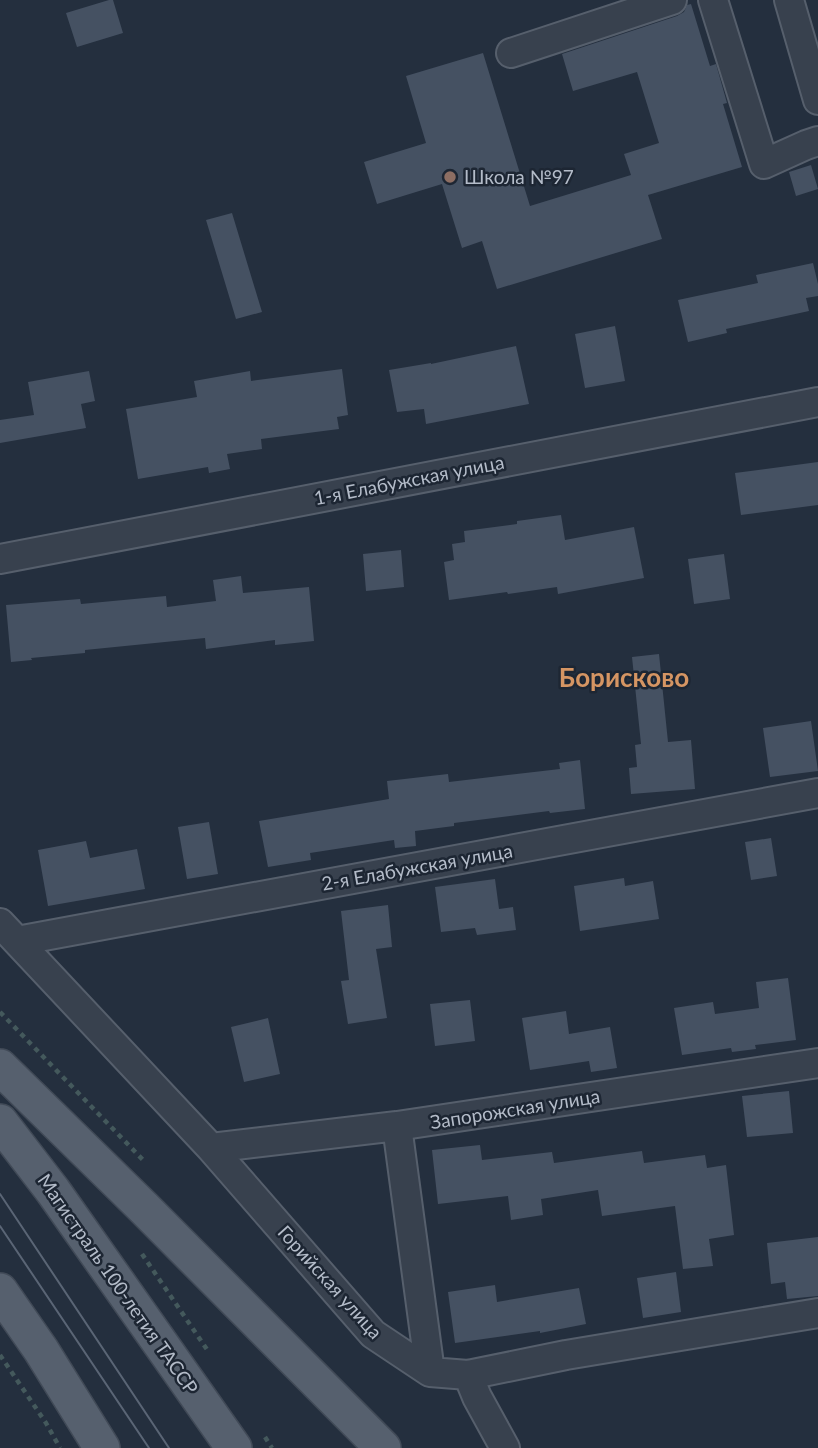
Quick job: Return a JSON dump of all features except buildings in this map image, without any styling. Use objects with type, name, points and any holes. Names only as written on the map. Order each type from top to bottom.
[{"type":"main road","points":[[0,1067],[383,1448]]},
{"type":"main road","name":"Магистраль 100-летия ТАССР","points":[[0,1122],[249,1442]]},
{"type":"main road","points":[[0,1291],[41,1350],[102,1448]]},
{"type":"street","points":[[511,53],[672,0]]},
{"type":"street","points":[[713,0],[764,164],[818,141]]},
{"type":"street","points":[[789,0],[813,62],[818,100]]},
{"type":"street","name":"1-я Елабужская улица","points":[[0,559],[818,402]]},
{"type":"street","name":"2-я Елабужская улица","points":[[8,932],[818,793]]},
{"type":"street","name":"Горийская улица","points":[[8,932],[211,1148],[373,1334],[429,1372],[468,1375],[566,1355],[818,1313]]},
{"type":"street","name":"Запорожская улица","points":[[211,1148],[397,1126],[818,1063]]},
{"type":"street","points":[[397,1126],[429,1372]]},
{"type":"street","points":[[468,1375],[505,1448]]},
{"type":"path","points":[[0,1012],[148,1165]]},
{"type":"path","points":[[141,1252],[210,1356]]},
{"type":"path","points":[[0,1355],[60,1448]]},
{"type":"path","points":[[249,1442],[272,1448]]},
{"type":"tram line","points":[[0,1194],[169,1448]]},
{"type":"tram line","points":[[0,1226],[149,1448]]},
{"type":"place","name":"Школа №97","points":[[450,177]]},
{"type":"district","name":"Борисково","points":[[624,678]]}]
